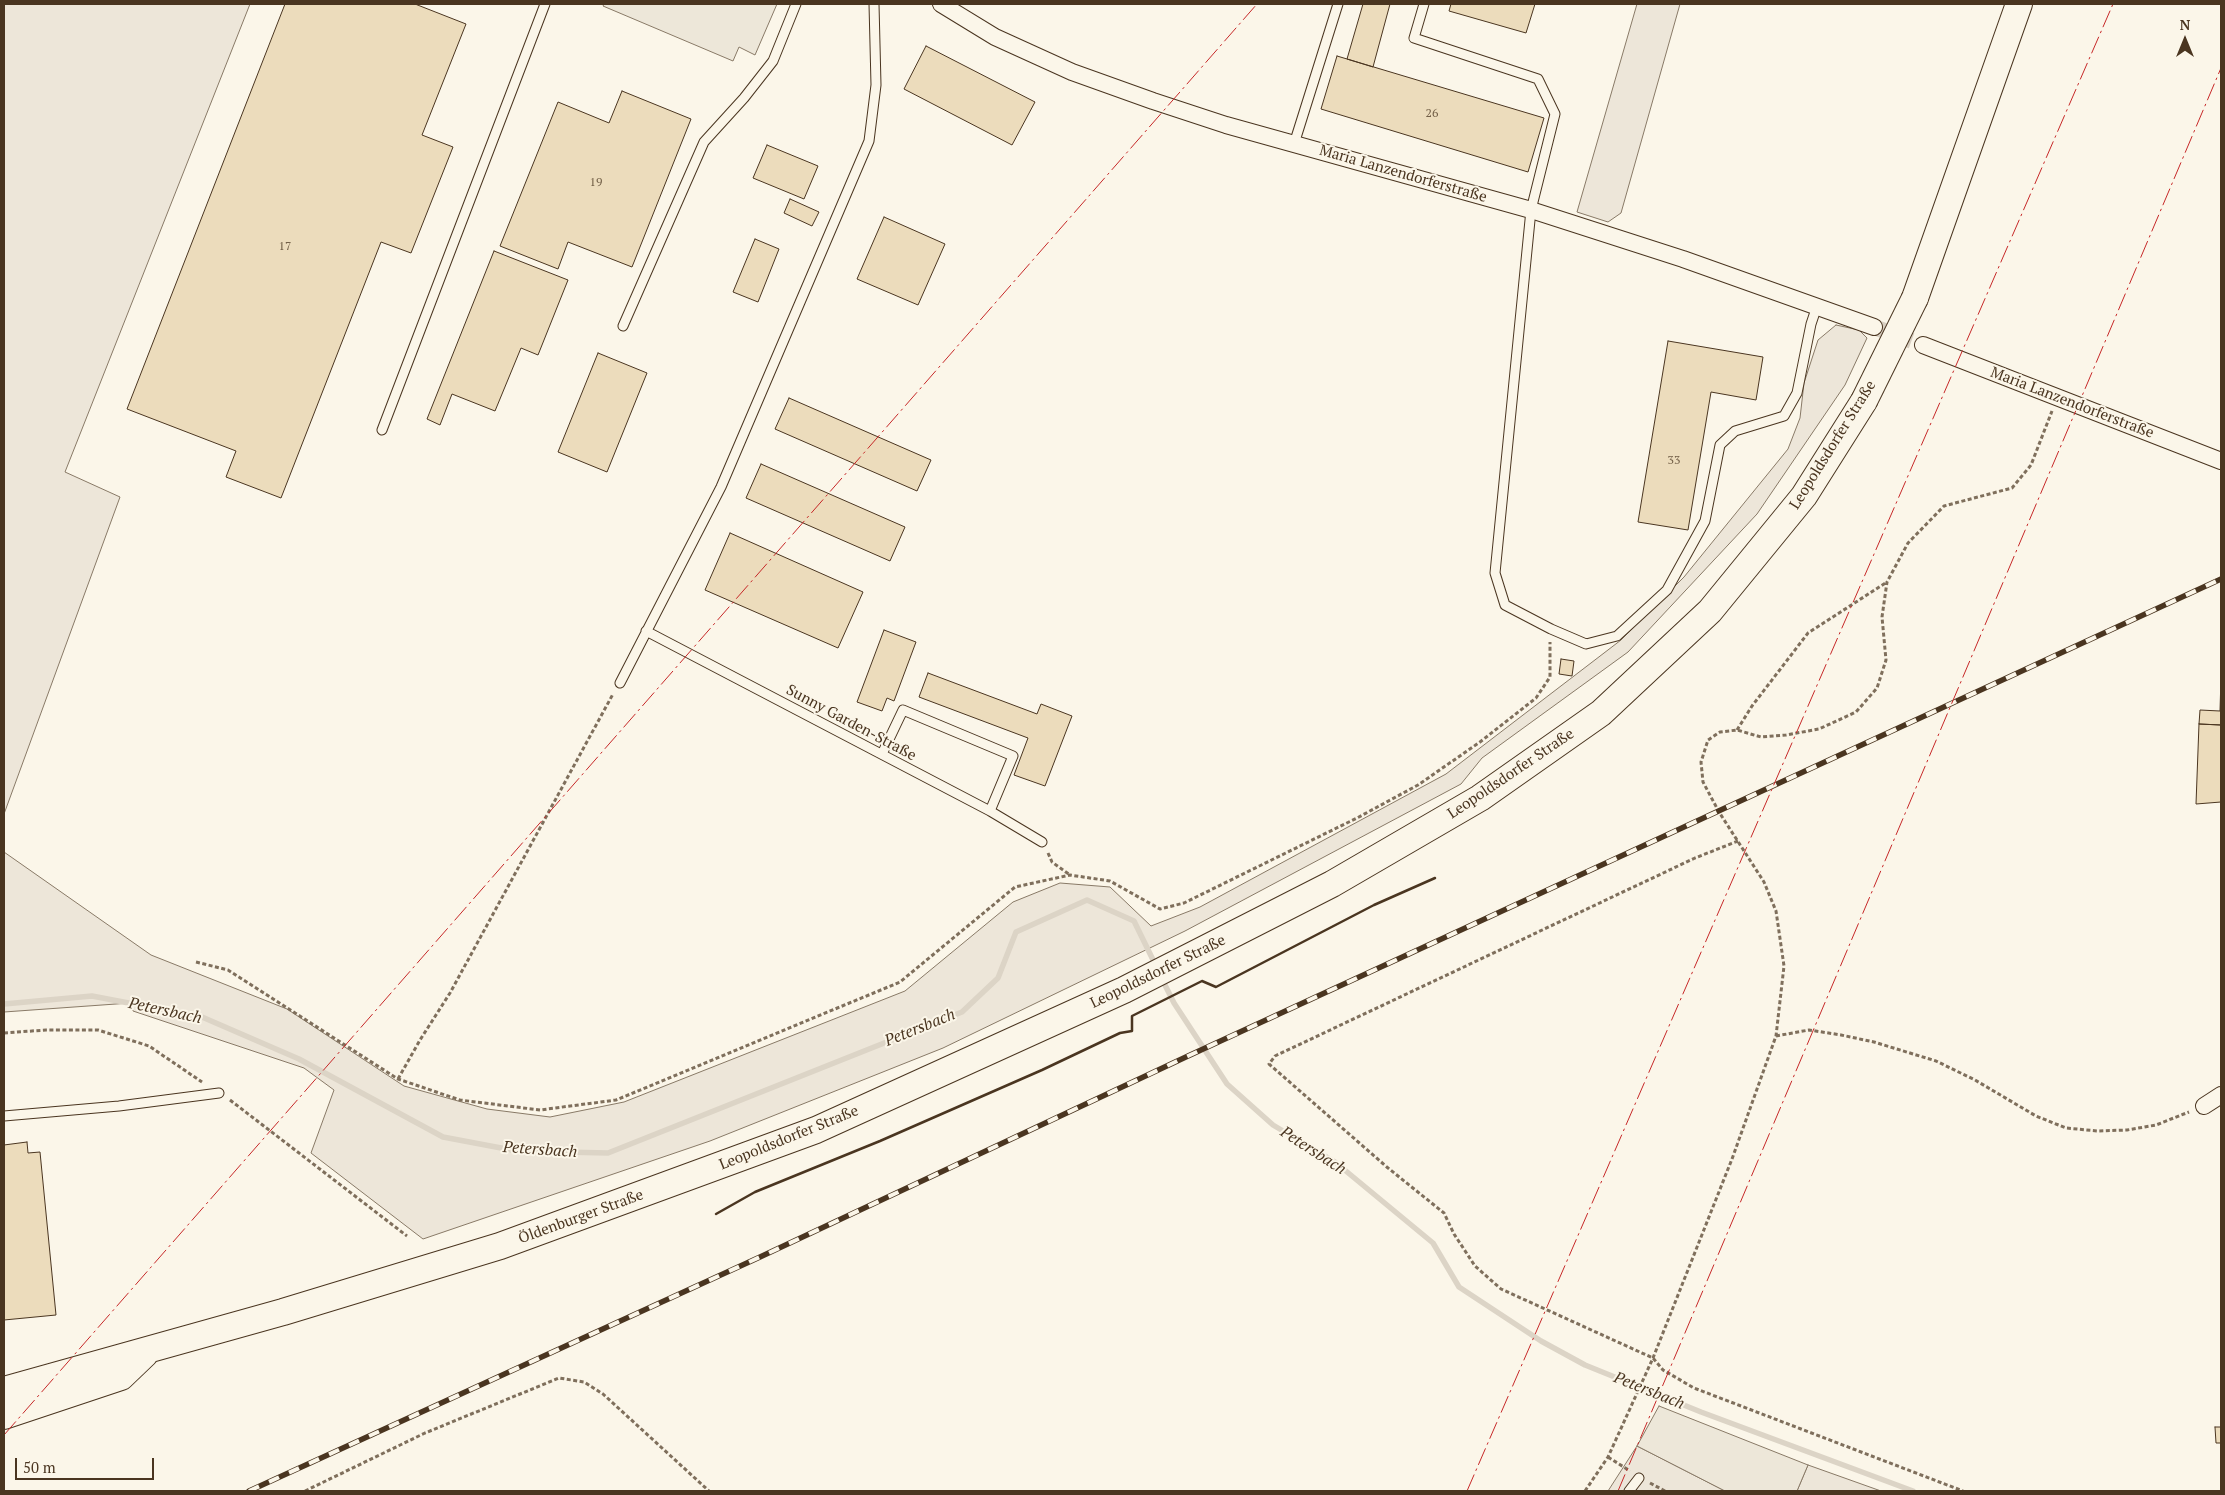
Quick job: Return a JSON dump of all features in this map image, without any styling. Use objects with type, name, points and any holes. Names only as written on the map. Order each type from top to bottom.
[{"type":"main road","name":"Leopoldsdorfer Straße","points":[[662,1188],[816,1130],[1124,990],[1192,956],[1332,884],[1480,798],[1601,713],[1710,611],[1804,496],[1864,401],[1915,298],[2019,4]]},
{"type":"main road","name":"Öldenburger Straße","points":[[4,1390],[283,1312],[500,1246],[662,1188]]},
{"type":"main road","points":[[4,1416],[121,1377],[149,1350]]},
{"type":"street","name":"Maria Lanzendorferstraße","points":[[941,4],[994,37],[1072,72],[1153,102],[1294,144],[1531,210],[1683,259],[1874,327]]},
{"type":"street","name":"Maria Lanzendorferstraße","points":[[1923,345],[2221,461]]},
{"type":"street","points":[[2204,1106],[2221,1095]]},
{"type":"lane","points":[[382,430],[545,4]]},
{"type":"lane","points":[[623,326],[704,142],[744,98],[773,61],[796,4]]},
{"type":"lane","points":[[620,683],[721,487],[869,141],[876,84],[874,4]]},
{"type":"lane","points":[[1294,144],[1338,4]]},
{"type":"lane","points":[[1424,4],[1414,38],[1538,79],[1556,114],[1531,210],[1496,574],[1505,604],[1551,629],[1586,644],[1617,636],[1667,590],[1705,521],[1720,445],[1735,431],[1784,416],[1797,393],[1811,324],[1817,306]]},
{"type":"lane","name":"Sunny Garden-Straße","points":[[646,631],[990,811],[1042,842]]},
{"type":"lane","points":[[882,754],[903,710],[1013,756],[990,811]]},
{"type":"lane","points":[[4,1116],[119,1106],[218,1092]]},
{"type":"lane","points":[[1629,1491],[1639,1478]]},
{"type":"path","points":[[1585,1491],[1608,1457],[1653,1358],[1732,1159],[1776,1036],[1784,966],[1776,911],[1764,882],[1719,812],[1703,782],[1702,762],[1708,740],[1720,732],[1737,730],[1761,737],[1819,729],[1856,712],[1877,688],[1886,660],[1882,616],[1887,582],[1908,543],[1944,506],[2012,488],[2031,465],[2058,397]]},
{"type":"path","points":[[1737,730],[1752,706],[1808,633],[1887,582]]},
{"type":"path","points":[[196,962],[228,970],[398,1079],[460,1100],[540,1110],[616,1100],[900,982],[1014,888],[1070,875],[1110,881],[1160,909],[1184,904],[1357,818],[1418,785],[1480,742],[1536,698],[1550,677],[1551,629]]},
{"type":"path","points":[[398,1079],[450,993],[620,683]]},
{"type":"path","points":[[1738,841],[1686,862],[1275,1056],[1269,1064],[1388,1168],[1444,1213],[1475,1266],[1501,1289],[1653,1358],[1663,1370],[1694,1388],[1963,1491]]},
{"type":"path","points":[[1042,842],[1052,862],[1070,875]]},
{"type":"path","points":[[1776,1036],[1809,1030],[1874,1042],[1936,1061],[1975,1080],[2036,1116],[2066,1128],[2098,1131],[2156,1126],[2204,1106]]},
{"type":"path","points":[[305,1491],[425,1433],[559,1378],[584,1382],[603,1394],[709,1491]]},
{"type":"path","points":[[1608,1457],[1626,1468]]},
{"type":"shaded area","points":[[4,4],[250,4],[65,472],[120,497],[4,814]]},
{"type":"shaded area","points":[[604,4],[777,4],[755,55],[739,47],[733,61],[603,6]]},
{"type":"shaded area","points":[[1637,4],[1680,4],[1621,213],[1608,222],[1577,212]]},
{"type":"shaded area","points":[[1836,325],[1859,330],[1867,338],[1845,385],[1757,514],[1628,652],[1482,758],[1461,784],[1185,931],[943,1048],[710,1141],[423,1239],[311,1153],[334,1090],[304,1068],[133,1011],[130,1003],[4,1012],[4,852],[151,955],[287,1009],[404,1086],[487,1109],[550,1117],[624,1102],[905,991],[1013,902],[1060,883],[1110,887],[1151,926],[1200,907],[1446,774],[1621,640],[1684,577],[1788,449],[1800,418],[1804,383],[1818,340]]},
{"type":"shaded area","points":[[1659,1406],[1808,1465],[1797,1491],[1725,1491],[1637,1446]]},
{"type":"shaded area","points":[[1637,1446],[1725,1491],[1608,1491]]},
{"type":"shaded area","points":[[1808,1465],[1881,1491],[1797,1491]]},
{"type":"building","points":[[285,4],[415,4],[466,24],[422,135],[453,147],[411,253],[381,242],[281,498],[226,477],[236,451],[127,409]]},
{"type":"building","points":[[1363,4],[1390,4],[1373,67],[1347,59]]},
{"type":"building","points":[[1451,4],[1535,4],[1526,33],[1449,11]]},
{"type":"building","points":[[926,46],[1035,102],[1012,145],[904,89]]},
{"type":"building","points":[[1337,56],[1544,118],[1528,172],[1321,109]]},
{"type":"building","points":[[622,91],[691,119],[632,267],[568,242],[558,269],[500,246],[558,102],[609,123]]},
{"type":"building","points":[[767,145],[818,166],[804,199],[753,178]]},
{"type":"building","points":[[790,199],[819,212],[812,226],[784,213]]},
{"type":"building","points":[[884,217],[945,244],[918,305],[857,279]]},
{"type":"building","points":[[755,239],[779,249],[758,302],[733,292]]},
{"type":"building","points":[[494,251],[568,280],[538,355],[521,348],[495,411],[452,394],[440,425],[427,419]]},
{"type":"building","points":[[1668,341],[1763,357],[1756,400],[1711,392],[1688,530],[1638,522]]},
{"type":"building","points":[[598,353],[647,373],[607,472],[558,452]]},
{"type":"building","points":[[789,398],[931,460],[917,491],[775,429]]},
{"type":"building","points":[[761,464],[905,527],[890,561],[746,498]]},
{"type":"building","points":[[730,533],[863,592],[838,648],[705,590]]},
{"type":"building","points":[[884,630],[916,642],[894,701],[887,698],[882,711],[857,702]]},
{"type":"building","points":[[1561,659],[1574,661],[1572,676],[1559,674]]},
{"type":"building","points":[[928,673],[1037,714],[1041,704],[1072,716],[1045,786],[1014,775],[1028,738],[919,697]]},
{"type":"building","points":[[2221,677],[2221,725],[2199,724],[2200,710],[2220,711]]},
{"type":"building","points":[[2199,724],[2221,725],[2221,802],[2196,804]]},
{"type":"building","points":[[27,1142],[28,1153],[40,1152],[56,1315],[4,1320],[4,1145]]},
{"type":"building","points":[[2215,1427],[2221,1427],[2221,1443],[2216,1443]]},
{"type":"waterway","name":"Petersbach","points":[[4,1004],[92,996],[202,1017],[299,1059],[443,1137],[517,1151],[608,1153],[962,1012],[998,978],[1016,932],[1087,900],[1134,921],[1156,966]]},
{"type":"waterway","name":"Petersbach","points":[[1162,979],[1174,1003],[1227,1084],[1273,1125],[1335,1162],[1433,1243],[1459,1287],[1541,1341],[1585,1365],[1701,1412],[1913,1491]]},
{"type":"tunnel","points":[[1874,327],[1923,345]]},
{"type":"railway","points":[[249,1491],[760,1257],[1188,1056],[2221,579]]},
{"type":"wall","points":[[716,1214],[755,1192],[880,1141],[1042,1070],[1120,1033],[1132,1031],[1132,1016],[1202,981],[1216,987],[1374,905],[1435,878]]},
{"type":"power","points":[[4,1435],[1257,4]]},
{"type":"power","points":[[1467,1491],[2113,4]]},
{"type":"power","points":[[1618,1491],[2221,68]]}]
